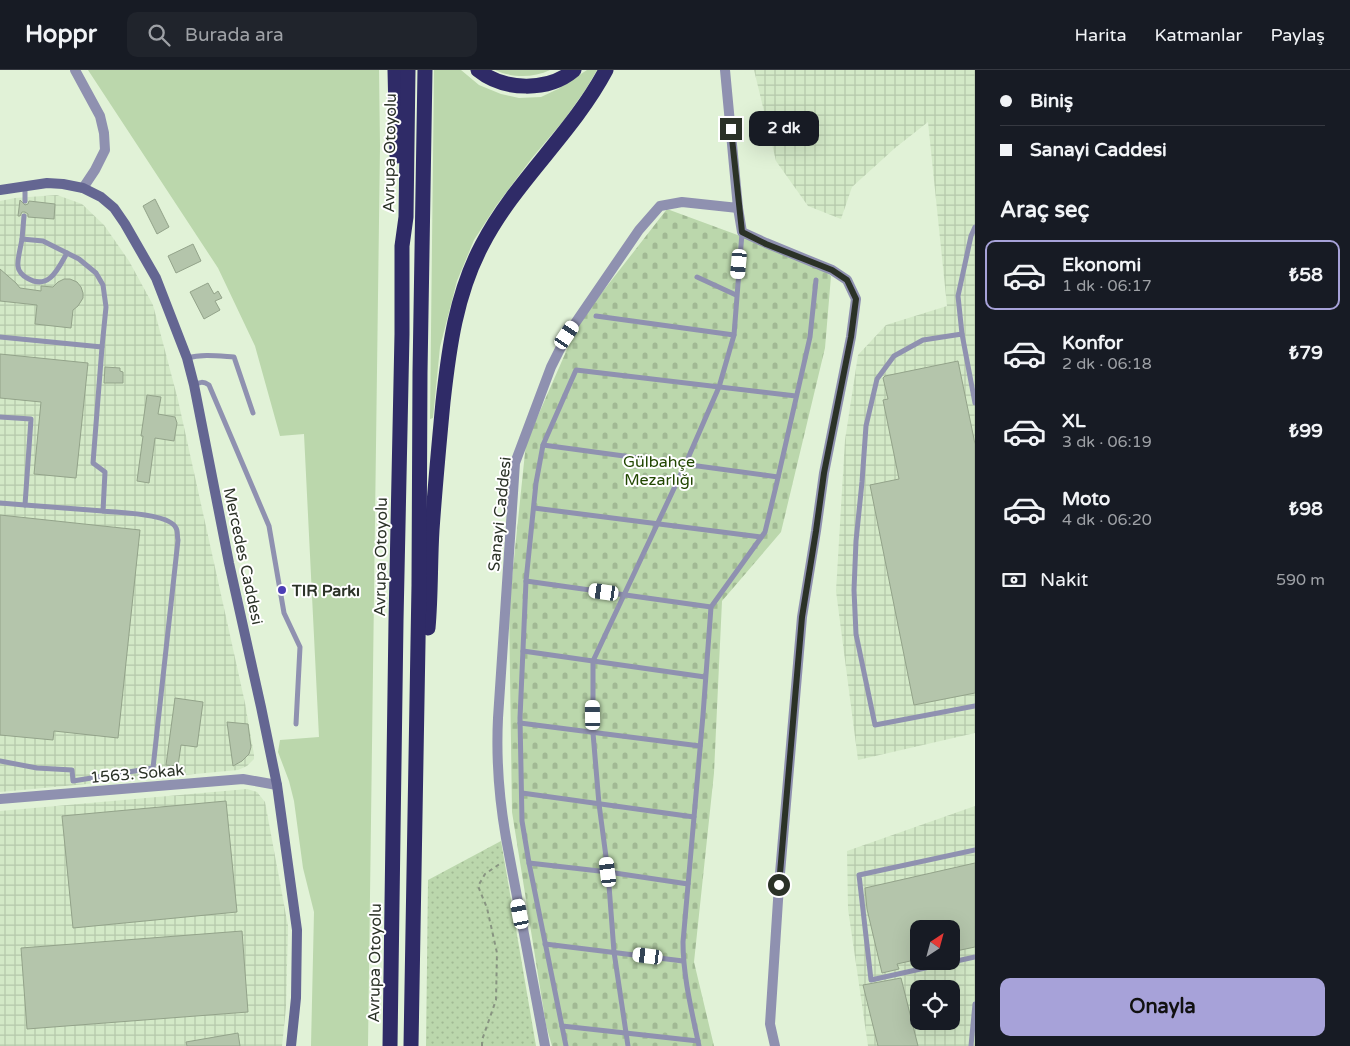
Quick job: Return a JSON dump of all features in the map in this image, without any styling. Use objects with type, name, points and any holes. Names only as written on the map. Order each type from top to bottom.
[{"type":"highway","points":[[396,70],[398,193],[402,246]]},
{"type":"highway","name":"Avrupa Otoyolu","points":[[390,1046],[402,246],[406,217],[408,70]]},
{"type":"highway","points":[[411,1046],[419,585],[424,70]]},
{"type":"highway","points":[[478,70],[499,82],[520,86],[547,83],[564,77],[574,70]]},
{"type":"highway","points":[[417,688],[425,657],[434,512],[447,362],[460,298],[470,270],[492,226],[522,184],[585,105],[606,70]]},
{"type":"street","points":[[75,70],[100,116],[104,133],[105,150],[83,188]]},
{"type":"street","points":[[726,70],[738,208],[742,232],[766,244],[832,270],[847,280],[856,299],[851,337],[824,473],[802,617],[780,876],[770,1024],[775,1046]]},
{"type":"street","name":"Mercedes Caddesi","points":[[0,190],[47,183],[63,184],[83,188],[102,197],[114,208],[125,224],[156,278],[187,358],[277,785],[297,930],[296,998],[291,1046]]},
{"type":"street","name":"Sanayi Caddesi","points":[[545,1046],[509,857],[501,807],[496,746],[515,463],[551,367],[567,335],[639,230],[660,206],[682,202],[738,208]]},
{"type":"street","name":"1563. Sokak","points":[[0,799],[243,779],[277,785]]},
{"type":"lane","points":[[25,186],[25,201]]},
{"type":"lane","points":[[24,216],[18,266],[22,274],[33,281],[47,281],[57,270],[67,253]]},
{"type":"lane","points":[[975,228],[971,236],[958,296],[962,334],[975,403]]},
{"type":"lane","points":[[628,1046],[614,952],[608,872],[599,804],[593,732],[592,661],[685,465],[719,387],[734,335],[742,232]]},
{"type":"lane","points":[[22,239],[43,241],[79,259],[96,273],[103,285],[106,307],[93,463],[105,472],[102,511]]},
{"type":"lane","points":[[698,277],[736,295]]},
{"type":"lane","points":[[562,1026],[699,1043],[684,974],[683,942],[710,607],[764,532],[810,337],[816,280]]},
{"type":"lane","points":[[596,316],[734,335]]},
{"type":"lane","points":[[962,334],[923,340],[894,356],[877,379],[866,426],[856,541],[854,590],[856,634],[875,725],[975,706]]},
{"type":"lane","points":[[0,337],[102,347]]},
{"type":"lane","points":[[187,358],[205,355],[234,357],[253,413]]},
{"type":"lane","points":[[566,1046],[522,821],[520,723],[522,651],[526,581],[543,445],[576,370],[796,396]]},
{"type":"lane","points":[[194,385],[205,382],[209,385],[269,526],[284,613],[300,647],[296,724]]},
{"type":"lane","points":[[0,417],[31,419],[25,505]]},
{"type":"lane","points":[[543,445],[778,477]]},
{"type":"lane","points":[[0,503],[153,516],[171,522],[176,529],[178,540],[153,768],[73,781],[72,770],[36,768],[0,761]]},
{"type":"lane","points":[[534,508],[761,537]]},
{"type":"lane","points":[[526,581],[710,607]]},
{"type":"lane","points":[[522,651],[705,677]]},
{"type":"lane","points":[[520,723],[700,746]]},
{"type":"lane","points":[[522,793],[694,817]]},
{"type":"lane","points":[[975,850],[859,875],[871,980],[975,958]]},
{"type":"lane","points":[[529,863],[688,884]]},
{"type":"lane","points":[[546,944],[683,961]]},
{"type":"lane","points":[[971,1046],[975,1004]]},
{"type":"path","points":[[482,1046],[482,1040],[496,1000],[497,953],[487,908],[478,886],[485,874],[509,857]]},
{"type":"shaded area","points":[[754,70],[975,70],[975,733],[858,760],[836,591],[845,440],[858,355],[886,325],[947,306],[928,122],[895,148],[852,187],[841,219],[808,206],[776,161]]},
{"type":"shaded area","points":[[57,195],[82,204],[104,225],[129,261],[153,305],[178,400],[245,703],[254,759],[247,766],[238,770],[0,792],[0,201]]},
{"type":"shaded area","points":[[247,789],[257,792],[265,802],[288,926],[286,1008],[282,1046],[0,1046],[0,811]]},
{"type":"shaded area","points":[[975,806],[975,1046],[868,1046],[848,909],[847,851]]},
{"type":"green space","points":[[88,70],[379,70],[380,146],[368,1046],[311,1046],[314,912],[303,868],[294,801],[278,752],[280,740],[319,737],[304,434],[280,436],[255,346],[218,268]]},
{"type":"green space","points":[[434,70],[461,70],[479,85],[501,94],[519,98],[541,97],[558,89],[587,70],[597,70],[564,120],[532,158],[496,206],[474,240],[457,281],[440,347],[433,418],[430,419]]},
{"type":"green space","points":[[495,70],[550,70],[530,76],[515,76]]},
{"type":"green space","name":"Gülbahçe Mezarlığı","points":[[667,209],[811,262],[831,276],[825,348],[781,532],[722,601],[714,773],[694,962],[714,1046],[552,1046],[546,1025],[512,812],[509,607],[526,443],[579,322]]},
{"type":"green space","points":[[501,841],[536,1046],[426,1046],[428,880]]},
{"type":"building","points":[[155,199],[169,227],[157,234],[143,206]]},
{"type":"building","points":[[20,200],[25,205],[29,201],[55,204],[54,219],[28,217],[28,214],[25,212],[18,216]]},
{"type":"building","points":[[193,244],[201,261],[176,273],[168,256]]},
{"type":"building","points":[[0,269],[20,288],[41,291],[41,286],[53,287],[64,279],[77,282],[81,287],[83,298],[73,310],[71,328],[35,324],[37,305],[0,301]]},
{"type":"building","points":[[208,283],[214,294],[218,291],[222,298],[215,301],[220,310],[204,319],[190,292]]},
{"type":"building","points":[[0,354],[88,363],[76,478],[34,474],[41,402],[0,398]]},
{"type":"building","points":[[958,361],[975,444],[975,693],[914,705],[870,485],[899,479],[883,400],[888,399],[883,378],[885,376]]},
{"type":"building","points":[[105,367],[120,368],[120,371],[123,372],[123,383],[104,383]]},
{"type":"building","points":[[147,395],[161,397],[158,414],[175,417],[177,423],[174,441],[155,438],[149,483],[137,481]]},
{"type":"building","points":[[0,515],[140,530],[118,738],[54,731],[53,740],[0,735]]},
{"type":"building","points":[[175,698],[203,702],[197,747],[181,745],[178,766],[166,765]]},
{"type":"building","points":[[227,722],[248,724],[251,747],[249,754],[233,766]]},
{"type":"building","points":[[226,801],[237,912],[73,928],[62,816]]},
{"type":"building","points":[[975,863],[975,947],[960,950],[960,920],[910,920],[910,961],[897,964],[899,969],[882,973],[867,909],[865,888]]},
{"type":"building","points":[[242,931],[248,1012],[27,1029],[21,948]]},
{"type":"building","points":[[901,978],[910,1014],[910,1030],[914,1030],[918,1046],[878,1046],[863,985]]},
{"type":"building","points":[[238,1033],[240,1046],[187,1046],[186,1042]]},
{"type":"place","name":"TIR Parkı","points":[[282,590]]},
{"type":"route","points":[[731,129],[742,232],[766,244],[832,270],[847,280],[856,299],[851,337],[824,473],[802,617],[779,885]]}]
